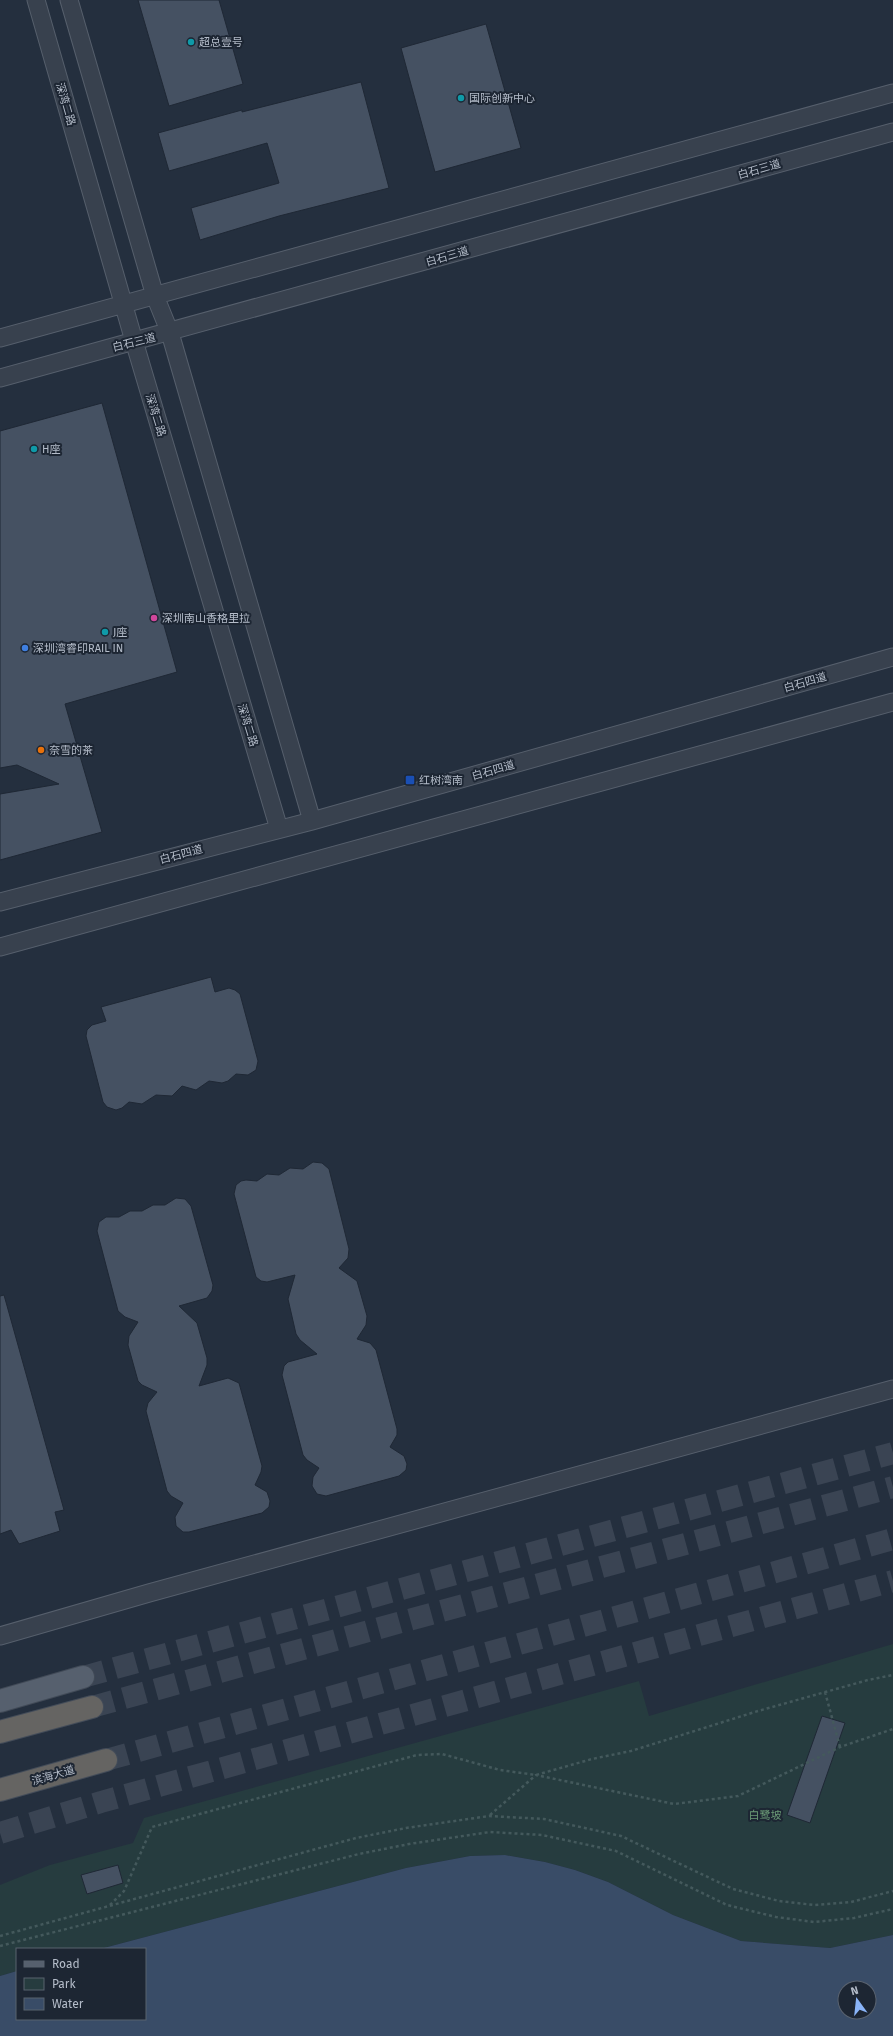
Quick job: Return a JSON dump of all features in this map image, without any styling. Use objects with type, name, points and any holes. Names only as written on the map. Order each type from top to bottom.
[{"type":"highway","points":[[0,1732],[92,1707]]},
{"type":"highway","name":"滨海大道","points":[[0,1790],[106,1760]]},
{"type":"main road","points":[[0,1701],[84,1677]]},
{"type":"street","name":"深湾二路","points":[[36,0],[123,304],[279,828]]},
{"type":"street","points":[[69,0],[154,296],[170,332],[312,821]]},
{"type":"street","points":[[0,338],[893,93]]},
{"type":"street","name":"白石三道","points":[[0,378],[893,132]]},
{"type":"street","name":"白石四道","points":[[0,902],[279,828],[312,821],[893,657]]},
{"type":"street","points":[[0,947],[893,702]]},
{"type":"street","points":[[0,1636],[149,1593],[893,1389]]},
{"type":"path","points":[[490,1816],[536,1775],[592,1759],[631,1751],[676,1735],[825,1692],[893,1675]]},
{"type":"path","points":[[825,1692],[840,1747]]},
{"type":"path","points":[[109,1906],[124,1891],[152,1827],[417,1755],[442,1754],[500,1770],[536,1775],[674,1804],[738,1796],[840,1747],[893,1729]]},
{"type":"path","points":[[0,1936],[356,1838],[406,1828],[490,1816],[544,1819],[621,1836],[733,1889],[779,1901],[814,1905],[851,1902],[893,1891]]},
{"type":"path","points":[[0,1946],[359,1854],[409,1844],[490,1832],[542,1836],[616,1851],[727,1905],[776,1918],[814,1922],[854,1918],[893,1909]]},
{"type":"green space","name":"白鹭坡","points":[[893,1644],[893,1935],[830,1948],[741,1941],[673,1915],[608,1882],[575,1870],[545,1862],[505,1855],[470,1856],[406,1868],[104,1948],[16,1948],[16,1971],[0,1976],[0,1885],[50,1865],[133,1843],[144,1818],[639,1681],[649,1716]]},
{"type":"water","points":[[505,1855],[545,1862],[575,1870],[608,1882],[673,1915],[741,1941],[830,1948],[893,1935],[893,2036],[0,2036],[0,1976],[16,1971],[16,2020],[146,2020],[146,1948],[104,1948],[406,1868],[470,1856]]},
{"type":"building","name":"超总壹号","points":[[138,0],[219,0],[243,84],[169,106]]},
{"type":"building","name":"国际创新中心","points":[[486,24],[521,148],[435,172],[401,48]]},
{"type":"building","points":[[361,82],[389,188],[279,216],[200,240],[191,208],[279,183],[267,143],[169,171],[158,133],[242,110],[242,112]]},
{"type":"building","name":"深圳湾睿印RAIL IN","points":[[102,403],[177,672],[65,704],[102,832],[0,860],[0,794],[59,784],[17,765],[0,768],[0,431]]},
{"type":"building","points":[[211,977],[215,992],[229,988],[240,994],[258,1061],[256,1070],[248,1075],[236,1074],[228,1081],[222,1083],[209,1081],[196,1090],[182,1086],[172,1096],[156,1095],[142,1104],[129,1102],[122,1108],[116,1110],[107,1107],[103,1102],[86,1036],[87,1030],[92,1025],[106,1021],[101,1007]]},
{"type":"building","points":[[313,1162],[322,1163],[329,1169],[349,1249],[348,1258],[339,1268],[357,1281],[367,1316],[366,1325],[357,1339],[370,1343],[376,1350],[397,1429],[397,1435],[390,1447],[404,1456],[407,1464],[406,1470],[399,1476],[326,1496],[317,1494],[312,1486],[313,1477],[319,1468],[307,1460],[303,1455],[282,1375],[284,1366],[288,1362],[317,1354],[300,1340],[296,1334],[288,1299],[295,1275],[267,1282],[261,1281],[256,1277],[234,1194],[236,1185],[241,1181],[257,1181],[267,1174],[279,1175],[290,1168],[303,1169]]},
{"type":"building","points":[[176,1198],[185,1199],[191,1206],[213,1285],[212,1291],[207,1298],[179,1306],[197,1323],[207,1358],[207,1365],[199,1386],[228,1378],[239,1383],[262,1466],[255,1485],[267,1492],[270,1501],[269,1507],[262,1513],[189,1532],[183,1532],[176,1526],[175,1517],[183,1503],[171,1496],[167,1491],[146,1411],[148,1403],[157,1392],[142,1385],[138,1381],[128,1345],[129,1336],[138,1322],[125,1317],[118,1311],[97,1231],[99,1222],[106,1217],[119,1217],[130,1211],[142,1211],[153,1205],[165,1205]]},
{"type":"building","points":[[4,1295],[64,1510],[55,1512],[60,1531],[19,1544],[11,1530],[0,1534],[0,1296]]},
{"type":"building","points":[[822,1716],[845,1723],[810,1823],[787,1815]]},
{"type":"building","points":[[118,1865],[123,1883],[87,1894],[81,1875]]},
{"type":"tunnel","points":[[83,1677],[893,1453]]},
{"type":"tunnel","points":[[92,1707],[893,1487]]},
{"type":"tunnel","points":[[106,1760],[893,1539]]},
{"type":"tunnel","points":[[0,1833],[101,1802],[893,1581]]},
{"type":"place","name":"超总壹号","points":[[191,42]]},
{"type":"place","name":"国际创新中心","points":[[461,98]]},
{"type":"place","name":"H座","points":[[34,449]]},
{"type":"place","name":"深圳南山香格里拉","points":[[154,618]]},
{"type":"place","name":"J座","points":[[105,632]]},
{"type":"place","name":"深圳湾睿印RAIL IN","points":[[25,648]]},
{"type":"place","name":"奈雪的茶","points":[[41,750]]},
{"type":"place","name":"红树湾南","points":[[410,780]]}]
